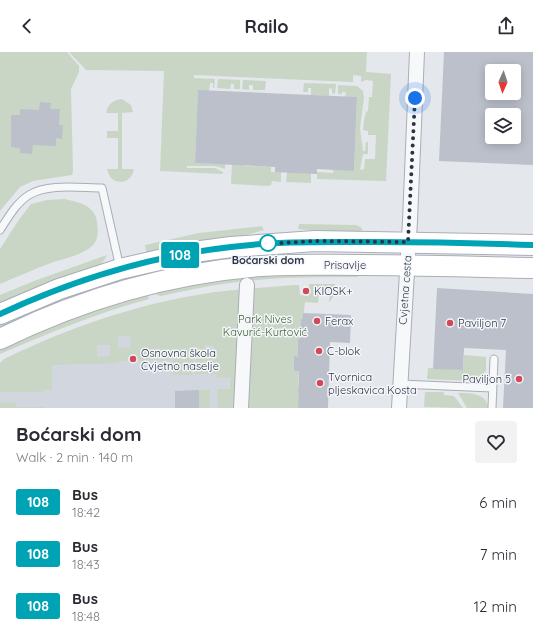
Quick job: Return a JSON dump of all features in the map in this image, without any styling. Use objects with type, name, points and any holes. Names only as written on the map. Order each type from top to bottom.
[{"type":"street","name":"Cvjetna cesta","points":[[398,408],[407,265],[417,52]]},
{"type":"street","name":"Prisavlje","points":[[0,314],[67,286],[120,269],[194,252],[245,245],[315,241],[533,245]]},
{"type":"street","name":"Prisavlje","points":[[0,338],[91,302],[150,284],[214,272],[260,266],[308,265],[407,265],[533,268]]},
{"type":"street","points":[[241,408],[247,285]]},
{"type":"lane","points":[[0,230],[16,207],[29,195],[41,189],[102,188],[120,269]]},
{"type":"lane","points":[[492,408],[494,359]]},
{"type":"lane","points":[[400,384],[492,388]]},
{"type":"shaded area","name":"Osnovna škola Cvjetno naselje","points":[[120,325],[229,331],[230,408],[0,408],[0,376]]},
{"type":"green space","points":[[0,52],[67,52],[79,66],[79,72],[71,89],[72,175],[33,181],[20,187],[0,211]]},
{"type":"green space","points":[[69,52],[367,52],[366,72],[391,74],[386,181],[317,179],[317,172],[333,173],[333,170],[341,170],[342,166],[354,171],[357,98],[345,97],[346,92],[338,94],[338,85],[357,86],[363,91],[364,98],[360,128],[363,151],[365,151],[366,142],[368,142],[368,154],[363,154],[360,170],[364,169],[365,159],[375,159],[376,135],[368,135],[368,131],[363,130],[366,112],[368,111],[369,97],[372,97],[373,81],[366,80],[361,82],[361,76],[353,75],[353,82],[194,75],[194,78],[215,79],[214,88],[213,83],[210,83],[209,91],[198,91],[195,163],[218,164],[218,160],[225,160],[225,169],[215,166],[187,166],[187,168],[215,168],[223,172],[223,174],[160,171],[164,71],[86,70]]},
{"type":"green space","points":[[218,79],[240,80],[240,89],[234,89],[234,84],[231,84],[230,89],[217,88]]},
{"type":"green space","points":[[243,80],[266,81],[265,90],[253,90],[253,85],[249,85],[249,90],[242,89]]},
{"type":"green space","points":[[304,83],[336,84],[335,94],[332,93],[332,89],[329,88],[329,96],[311,95],[311,88],[308,88],[308,92],[303,92]]},
{"type":"green space","points":[[122,99],[131,105],[133,112],[122,113],[122,169],[134,169],[128,180],[121,182],[110,177],[107,169],[118,169],[118,138],[107,138],[107,131],[118,131],[118,113],[106,113],[111,103]]},
{"type":"green space","points":[[232,163],[244,164],[244,166],[271,167],[271,172],[281,172],[281,182],[272,181],[271,185],[268,186],[232,184]]},
{"type":"green space","points":[[311,169],[311,183],[286,182],[287,172]]},
{"type":"green space","points":[[64,199],[85,205],[96,216],[98,234],[95,243],[79,254],[45,265],[0,284],[0,249],[18,221],[31,204],[47,200]]},
{"type":"green space","points":[[299,224],[356,225],[362,228],[362,235],[298,229]]},
{"type":"green space","points":[[262,226],[264,230],[232,239],[147,255],[145,245],[199,233]]},
{"type":"green space","points":[[362,249],[362,252],[292,252],[263,254],[153,277],[150,269],[246,252]]},
{"type":"green space","points":[[107,255],[98,267],[0,307],[0,295],[34,281]]},
{"type":"green space","points":[[141,271],[143,279],[0,331],[0,322],[28,310]]},
{"type":"green space","points":[[359,272],[358,277],[294,278],[246,281],[187,290],[161,296],[157,295],[156,290],[262,274]]},
{"type":"green space","name":"Park Nives Kavurić-Kurtović","points":[[309,284],[335,284],[334,295],[329,303],[330,290],[319,289],[318,303],[305,302],[303,319],[301,319],[301,357],[294,357],[294,371],[299,371],[298,386],[304,386],[298,395],[298,408],[218,408],[217,389],[230,389],[230,378],[217,378],[217,374],[195,374],[197,364],[194,351],[192,350],[194,366],[192,375],[173,375],[173,360],[119,361],[119,363],[52,365],[52,390],[43,390],[43,392],[0,392],[0,363],[4,359],[50,338],[122,312],[209,293],[245,289],[299,285],[300,295],[309,296]],"holes":[[[118,336],[130,336],[131,347],[118,348]],[[97,345],[110,345],[110,356],[97,357]],[[205,345],[214,346],[213,358],[205,358]]]},
{"type":"green space","points":[[147,293],[149,299],[92,317],[0,354],[0,349],[47,326]]},
{"type":"green space","points":[[464,355],[486,357],[486,370],[480,379],[472,381],[427,379],[428,368],[463,370]]},
{"type":"green space","points":[[199,390],[210,390],[210,408],[199,408]]},
{"type":"green space","points":[[425,392],[444,392],[444,395],[454,396],[463,408],[424,407]]},
{"type":"green space","points":[[458,393],[473,394],[485,399],[488,408],[467,408]]},
{"type":"green space","points":[[16,402],[16,407],[45,408],[0,408],[0,403]]},
{"type":"building","points":[[444,52],[533,52],[533,165],[439,161]]},
{"type":"building","points":[[198,90],[357,97],[354,171],[317,169],[317,174],[275,172],[275,167],[195,163]]},
{"type":"building","points":[[40,102],[51,103],[50,109],[60,109],[59,125],[63,125],[62,139],[56,138],[56,146],[33,145],[32,154],[20,153],[20,148],[11,147],[11,115],[20,115],[20,109],[39,110]]},
{"type":"building","points":[[437,288],[533,294],[533,408],[503,408],[506,350],[464,348],[463,370],[433,369]]},
{"type":"building","points":[[303,313],[351,315],[350,343],[330,342],[328,408],[298,408],[299,371],[294,371],[294,356],[298,357],[298,339],[300,339],[301,319],[303,319]]},
{"type":"building","points":[[199,390],[199,408],[175,408],[175,391]]},
{"type":"bus line","name":"108","points":[[0,314],[59,289],[120,269],[153,260],[232,246],[315,241],[533,245]]},
{"type":"place","name":"Boćarski dom","points":[[268,243]]},
{"type":"place","name":"KIOSK+","points":[[306,291]]},
{"type":"place","name":"Ferax","points":[[317,321]]},
{"type":"place","name":"Paviljon 7","points":[[450,323]]},
{"type":"place","name":"C-blok","points":[[319,351]]},
{"type":"place","name":"Osnovna škola Cvjetno naselje","points":[[133,359]]},
{"type":"place","name":"Paviljon 5","points":[[519,379]]},
{"type":"place","name":"Tvornica pljeskavica Kosta","points":[[320,383]]},
{"type":"route","points":[[268,243],[264,244],[315,241],[408,242],[415,98]]}]
